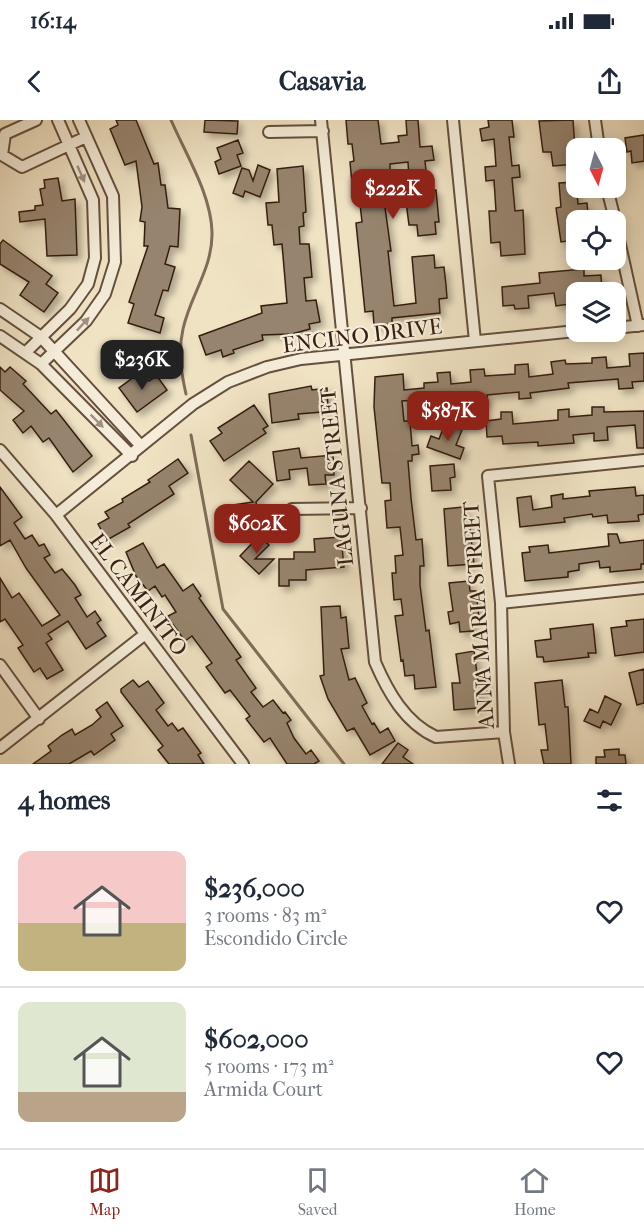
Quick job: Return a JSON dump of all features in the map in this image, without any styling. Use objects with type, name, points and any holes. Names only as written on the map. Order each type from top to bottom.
[{"type":"street","points":[[36,120],[5,134],[2,155],[22,167],[86,137]]},
{"type":"street","points":[[25,353],[70,309],[88,284],[94,258],[93,200],[58,120]]},
{"type":"street","points":[[41,364],[86,321],[105,294],[115,262],[113,196],[79,120]]},
{"type":"street","points":[[453,120],[476,341]]},
{"type":"street","points":[[595,120],[598,138]]},
{"type":"street","points":[[269,132],[322,126]]},
{"type":"street","name":"LAGUNA STREET","points":[[322,126],[375,662],[390,694],[413,725],[436,737],[504,732]]},
{"type":"street","points":[[626,265],[641,325],[626,327]]},
{"type":"street","points":[[0,309],[41,337],[141,446]]},
{"type":"street","name":"ENCINO DRIVE","points":[[56,515],[132,456],[193,404],[228,382],[267,367],[302,359],[343,354],[566,332]]},
{"type":"street","points":[[0,336],[41,364],[132,456]]},
{"type":"street","name":"EL CAMINITO","points":[[0,450],[56,515],[243,764]]},
{"type":"street","name":"ANNA MARIA STREET","points":[[509,764],[504,732],[501,603],[488,476],[644,460]]},
{"type":"street","points":[[292,509],[361,508]]},
{"type":"street","points":[[501,603],[644,588]]},
{"type":"street","points":[[0,748],[144,635]]},
{"type":"street","points":[[0,665],[39,719]]},
{"type":"building","points":[[116,120],[136,120],[154,164],[158,163],[161,185],[165,185],[168,208],[180,209],[178,247],[170,246],[165,264],[175,267],[168,291],[163,290],[155,315],[164,318],[160,333],[128,323],[134,304],[129,302],[148,246],[144,246],[145,222],[140,221],[142,207],[136,161],[125,165],[110,129],[118,125]]},
{"type":"building","points":[[205,120],[238,121],[237,134],[204,132]]},
{"type":"building","points":[[346,120],[378,120],[381,144],[399,142],[398,136],[407,135],[406,120],[418,120],[420,147],[432,146],[434,160],[425,161],[428,191],[436,190],[439,222],[435,222],[436,234],[418,236],[417,225],[409,225],[405,194],[410,194],[408,162],[390,164],[390,170],[380,171],[391,251],[388,251],[394,306],[416,303],[412,257],[434,255],[435,268],[444,267],[446,285],[447,298],[439,299],[440,313],[392,318],[392,324],[374,326],[373,311],[365,312],[356,223],[362,222],[359,195],[353,195],[350,162],[354,161],[352,144],[348,144]]},
{"type":"building","points":[[488,120],[512,120],[514,137],[509,137],[512,166],[519,165],[520,177],[512,178],[515,211],[523,210],[525,254],[501,256],[500,242],[491,243],[489,211],[496,211],[494,180],[486,181],[485,167],[496,166],[494,139],[482,141],[480,129],[489,127]]},
{"type":"building","points":[[573,120],[574,138],[566,138],[566,165],[553,166],[551,152],[543,152],[539,121]]},
{"type":"building","points":[[644,135],[644,161],[632,163],[631,151],[627,152],[625,138]]},
{"type":"building","points":[[238,140],[243,153],[237,155],[241,166],[219,174],[215,162],[221,159],[217,148]]},
{"type":"building","points":[[258,165],[270,170],[260,197],[245,191],[243,197],[233,193],[242,168],[249,170],[253,181]]},
{"type":"building","points":[[303,166],[306,212],[303,213],[304,226],[299,227],[300,244],[309,244],[312,277],[304,278],[306,301],[316,300],[320,322],[309,324],[310,329],[292,334],[262,335],[263,340],[233,350],[234,353],[223,357],[221,350],[206,355],[199,336],[262,313],[261,306],[287,303],[282,244],[274,245],[272,225],[268,225],[266,203],[279,202],[277,169]]},
{"type":"building","points":[[58,178],[62,201],[75,199],[77,255],[47,256],[45,219],[20,222],[19,212],[35,210],[35,206],[43,205],[40,189],[45,188],[44,180]]},
{"type":"building","points":[[559,183],[566,183],[566,198],[577,198],[578,204],[587,203],[588,210],[566,210],[566,241],[561,242],[556,208],[561,207]]},
{"type":"building","points":[[3,240],[52,276],[46,284],[58,293],[44,312],[20,295],[29,282],[0,264],[0,244]]},
{"type":"building","points":[[584,270],[584,276],[601,275],[601,282],[566,282],[566,304],[556,306],[554,293],[528,296],[529,308],[515,309],[514,305],[503,306],[502,287],[540,283],[539,273]]},
{"type":"building","points":[[644,353],[644,381],[632,382],[633,388],[619,389],[618,379],[568,383],[569,388],[530,393],[531,398],[519,399],[519,392],[487,395],[488,403],[432,405],[432,399],[402,401],[404,421],[410,421],[412,446],[418,445],[419,454],[412,455],[412,461],[408,461],[416,540],[422,539],[424,566],[420,566],[420,585],[426,631],[429,630],[436,687],[415,689],[414,675],[405,676],[395,616],[403,615],[401,599],[394,600],[392,573],[396,573],[395,556],[403,555],[400,527],[387,528],[385,501],[391,500],[390,483],[382,483],[374,407],[375,377],[403,374],[404,390],[424,388],[424,383],[438,382],[437,373],[450,372],[451,384],[471,382],[470,370],[484,369],[485,376],[515,374],[515,365],[528,364],[529,377],[553,374],[551,362],[565,360],[566,364],[592,363],[592,358],[606,357],[607,368],[630,366],[629,354]]},
{"type":"building","points":[[0,367],[5,372],[10,367],[26,381],[23,384],[51,414],[56,410],[92,456],[73,472],[49,438],[43,442],[31,426],[23,433],[13,420],[24,411],[0,390]]},
{"type":"building","points":[[142,371],[149,381],[157,376],[167,390],[137,412],[119,388]]},
{"type":"building","points":[[311,386],[312,390],[327,388],[328,408],[321,409],[322,412],[298,414],[299,419],[272,423],[269,394]]},
{"type":"building","points":[[254,405],[268,426],[263,429],[266,433],[224,461],[210,441],[222,433],[218,428]]},
{"type":"building","points":[[592,407],[604,407],[604,412],[644,411],[644,448],[637,448],[635,425],[607,427],[608,440],[594,441],[594,433],[573,435],[574,443],[538,446],[538,442],[503,444],[502,436],[487,437],[486,421],[501,419],[501,412],[512,412],[513,424],[558,420],[558,410],[569,409],[569,417],[592,415]]},
{"type":"building","points":[[445,424],[462,430],[456,445],[464,448],[460,459],[427,447],[431,436],[439,439]]},
{"type":"building","points":[[299,448],[301,458],[333,455],[334,475],[325,475],[326,484],[309,485],[307,468],[289,470],[290,479],[277,481],[273,452]]},
{"type":"building","points":[[178,459],[188,473],[169,486],[174,494],[128,524],[130,527],[107,540],[98,524],[109,518],[105,512],[123,502],[122,499],[150,482],[148,480]]},
{"type":"building","points":[[249,461],[273,484],[256,502],[260,527],[238,531],[237,527],[230,528],[227,506],[253,502],[230,480]]},
{"type":"building","points":[[454,464],[455,477],[450,478],[451,490],[432,491],[430,466]]},
{"type":"building","points":[[0,487],[22,517],[14,523],[25,539],[32,535],[39,546],[44,544],[50,555],[44,558],[55,573],[62,569],[75,585],[81,595],[75,598],[87,617],[95,611],[101,620],[97,623],[106,636],[86,649],[68,621],[48,634],[52,639],[46,643],[63,670],[47,679],[40,668],[34,672],[18,648],[23,645],[5,619],[0,622],[0,578],[12,598],[19,593],[42,626],[60,615],[26,568],[10,540],[0,546]]},
{"type":"building","points":[[635,487],[636,496],[644,495],[644,514],[638,515],[639,521],[608,523],[607,515],[593,517],[592,514],[564,518],[565,522],[520,527],[517,498],[531,496],[533,510],[552,507],[551,496],[563,494],[563,499],[590,496],[589,491]]},
{"type":"building","points":[[463,507],[465,519],[469,519],[474,564],[448,566],[444,509]]},
{"type":"building","points":[[608,534],[617,534],[620,543],[644,540],[644,564],[641,564],[641,569],[610,572],[610,567],[600,568],[599,561],[579,564],[579,570],[568,572],[568,577],[525,581],[522,553],[530,552],[529,547],[548,545],[549,553],[609,546]]},
{"type":"building","points":[[259,536],[269,545],[255,559],[274,559],[259,574],[240,556]]},
{"type":"building","points":[[341,537],[344,567],[306,570],[306,580],[289,580],[289,586],[279,586],[279,559],[294,559],[294,552],[315,552],[314,539]]},
{"type":"building","points":[[143,543],[157,568],[164,564],[183,591],[193,584],[201,596],[199,598],[241,657],[236,660],[256,688],[251,692],[263,707],[273,700],[283,713],[285,712],[291,720],[287,723],[294,738],[306,754],[311,750],[319,761],[314,764],[287,764],[270,738],[264,742],[246,719],[250,716],[230,690],[225,693],[206,667],[212,663],[192,636],[185,641],[172,623],[168,616],[176,612],[165,595],[162,597],[155,586],[148,591],[136,576],[126,552]]},
{"type":"building","points":[[469,581],[470,591],[476,591],[479,618],[471,619],[473,631],[460,632],[459,622],[450,624],[448,612],[453,611],[449,583]]},
{"type":"building","points":[[340,606],[341,618],[346,617],[349,648],[341,649],[349,680],[355,678],[367,703],[362,706],[372,724],[374,723],[380,733],[388,728],[395,741],[370,755],[354,728],[347,731],[328,699],[320,676],[324,675],[321,607]]},
{"type":"building","points":[[644,619],[644,652],[615,656],[611,628],[627,626],[626,621]]},
{"type":"building","points":[[593,624],[596,653],[588,653],[589,657],[544,662],[543,657],[537,657],[535,641],[551,639],[550,629]]},
{"type":"building","points":[[474,651],[478,681],[485,680],[486,691],[477,692],[478,708],[454,710],[452,683],[460,683],[456,654]]},
{"type":"building","points":[[644,669],[644,703],[637,705],[629,673]]},
{"type":"building","points":[[133,680],[139,687],[148,681],[164,703],[156,710],[168,726],[172,723],[178,731],[183,728],[201,753],[198,755],[204,764],[169,764],[158,750],[163,746],[121,692],[121,689]]},
{"type":"building","points":[[562,680],[565,707],[568,707],[571,764],[544,764],[541,750],[548,750],[545,724],[539,725],[535,683]]},
{"type":"building","points":[[605,696],[621,704],[611,725],[603,721],[600,728],[584,721],[590,709],[598,713]]},
{"type":"building","points":[[107,702],[123,726],[111,734],[115,740],[94,755],[91,751],[69,764],[33,764],[51,751],[48,746],[62,735],[72,729],[75,735],[92,725],[101,717],[96,710]]},
{"type":"building","points":[[398,743],[408,750],[403,757],[413,764],[382,764]]},
{"type":"building","points":[[619,749],[619,755],[625,755],[626,764],[596,764],[596,757],[605,757],[604,750]]},
{"type":"waterway","points":[[171,120],[203,189],[211,218],[212,232],[209,258],[186,317],[181,337],[181,362],[186,394]]},
{"type":"waterway","points":[[191,435],[223,609],[344,764]]}]
